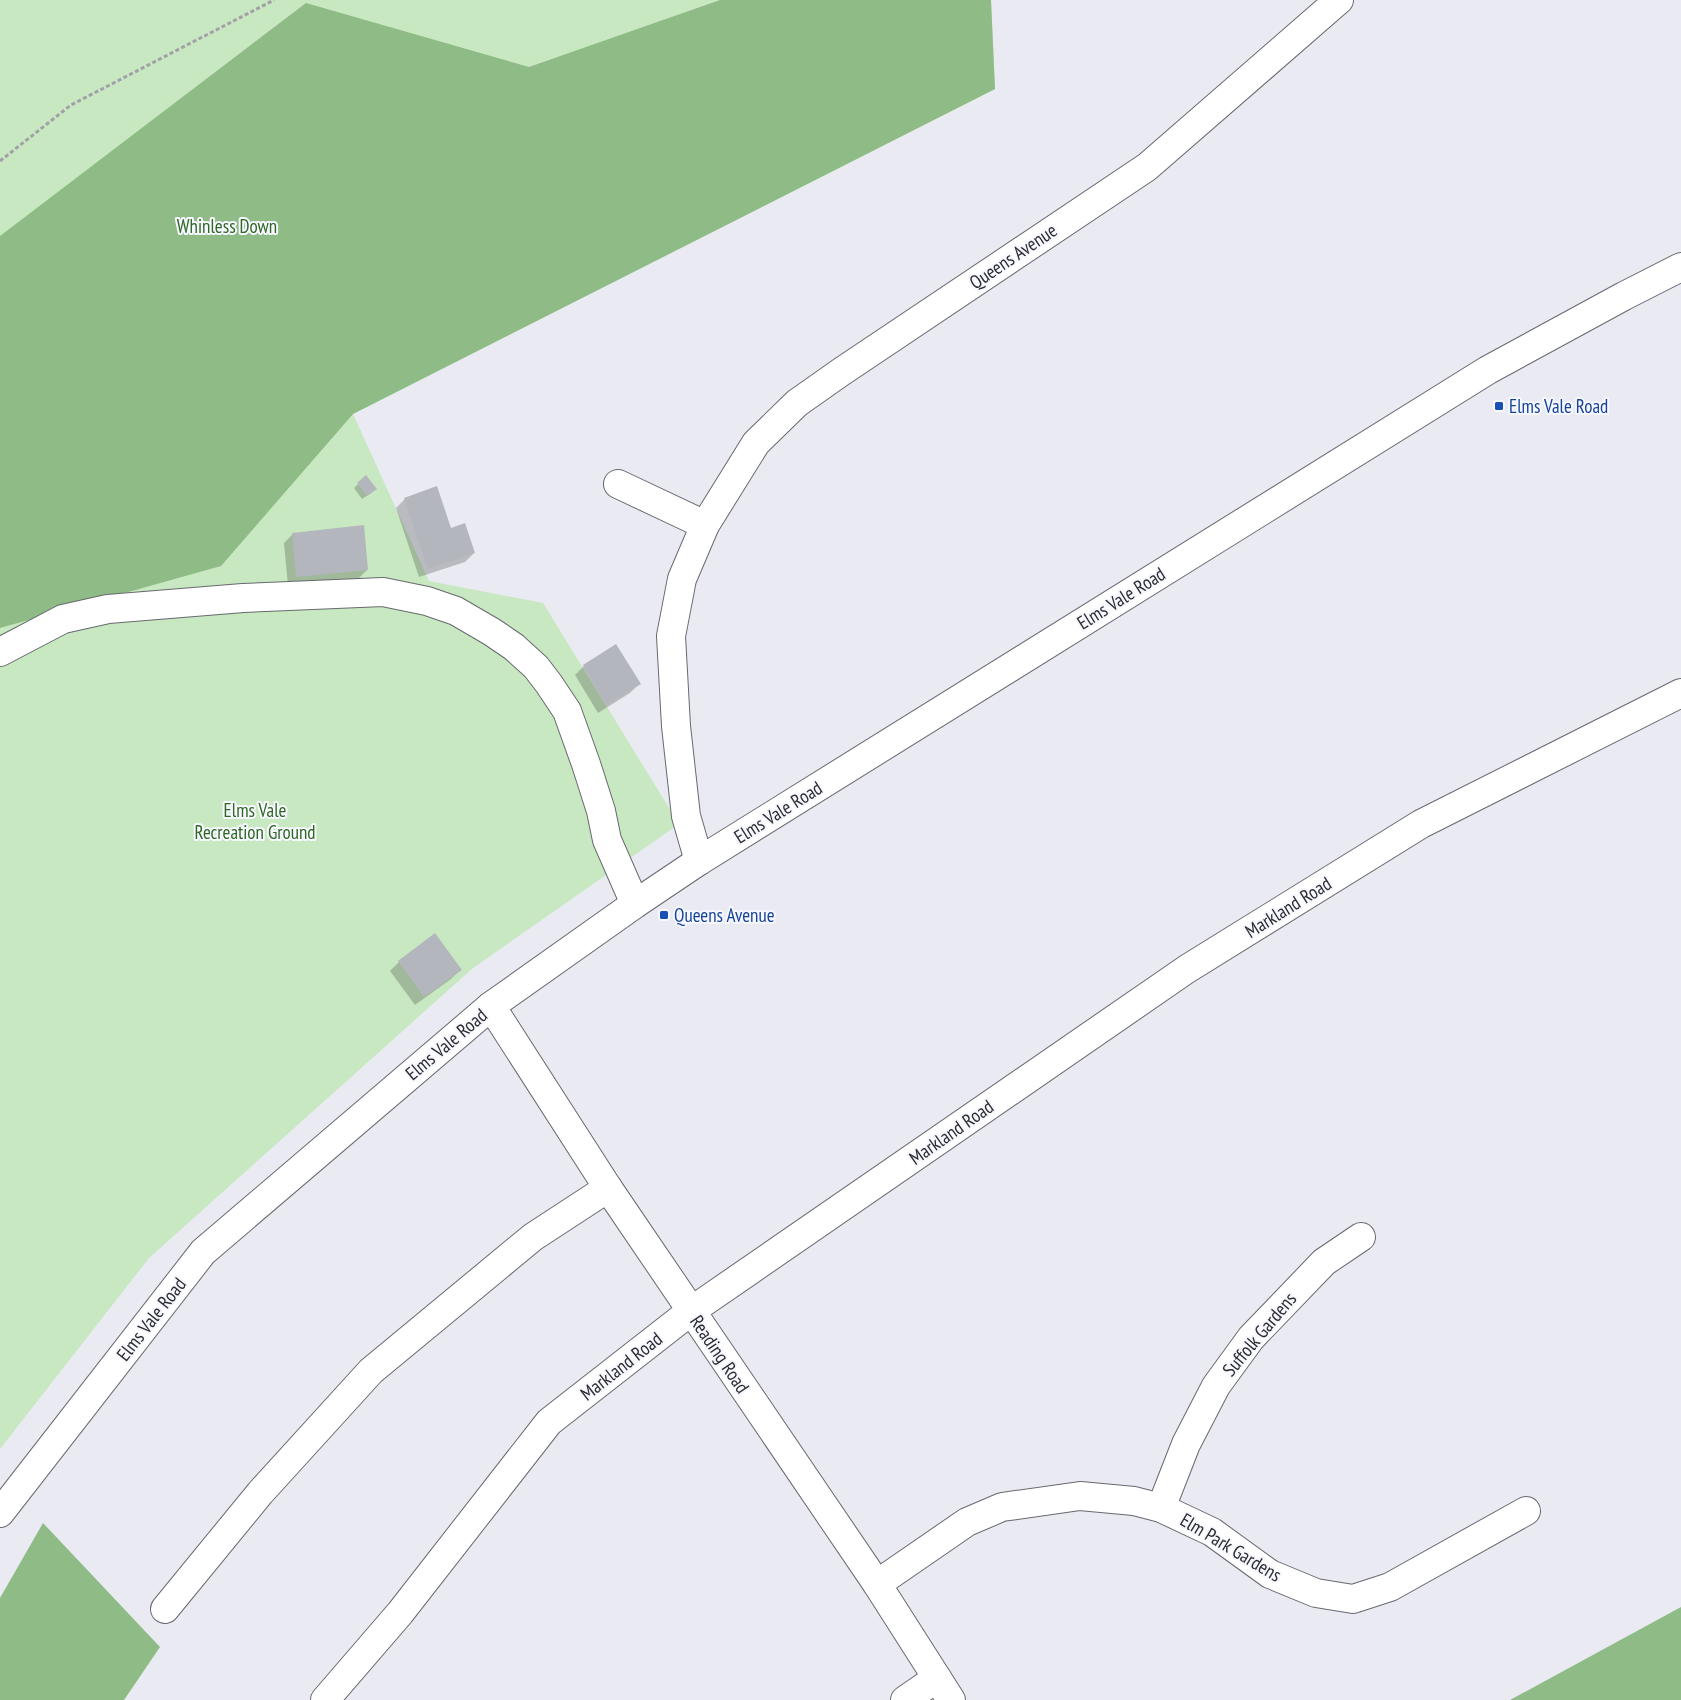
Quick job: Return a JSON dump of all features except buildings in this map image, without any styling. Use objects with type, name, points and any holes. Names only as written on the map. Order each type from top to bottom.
[{"type":"street","name":"Queens Avenue","points":[[699,861],[686,816],[676,726],[671,636],[682,579],[705,525],[756,443],[798,403],[849,366],[1147,166],[1338,0]]},
{"type":"street","name":"Elms Vale Road","points":[[0,1514],[203,1252],[491,1006],[634,904],[699,861],[1488,370],[1681,267]]},
{"type":"street","points":[[618,484],[705,525]]},
{"type":"street","points":[[0,652],[63,619],[108,608],[243,598],[383,592],[427,601],[456,611],[514,647],[540,673],[567,711],[601,811],[607,840],[634,904]]},
{"type":"street","name":"Markland Road","points":[[325,1700],[400,1613],[549,1422],[691,1311],[1187,969],[1421,824],[1681,693]]},
{"type":"street","name":"Reading Road","points":[[491,1006],[608,1188],[876,1584],[944,1689]]},
{"type":"street","points":[[165,1609],[260,1493],[371,1371],[533,1236],[608,1188]]},
{"type":"street","name":"Suffolk Gardens","points":[[1161,1508],[1186,1444],[1216,1386],[1251,1338],[1324,1262],[1360,1237]]},
{"type":"street","name":"Elm Park Gardens","points":[[876,1584],[967,1522],[1002,1507],[1080,1496],[1134,1502],[1161,1508],[1212,1532],[1270,1574],[1316,1593],[1353,1599],[1390,1587],[1526,1511]]},
{"type":"street","points":[[905,1700],[944,1689]]},
{"type":"path","points":[[0,161],[71,105],[274,0]]},
{"type":"green space","name":"Elms Vale Recreation Ground","points":[[0,0],[991,0],[995,89],[353,414],[429,581],[543,603],[679,824],[473,968],[149,1258],[0,1449]]},
{"type":"green space","name":"Whinless Down","points":[[720,0],[991,0],[995,89],[353,414],[221,566],[0,628],[0,236],[306,3],[529,67]]},
{"type":"green space","points":[[43,1523],[160,1647],[124,1700],[0,1700],[0,1598]]},
{"type":"green space","points":[[1681,1607],[1681,1700],[1510,1700]]},
{"type":"place","name":"Elms Vale Road","points":[[1499,406]]},
{"type":"place","name":"Queens Avenue","points":[[664,915]]}]
